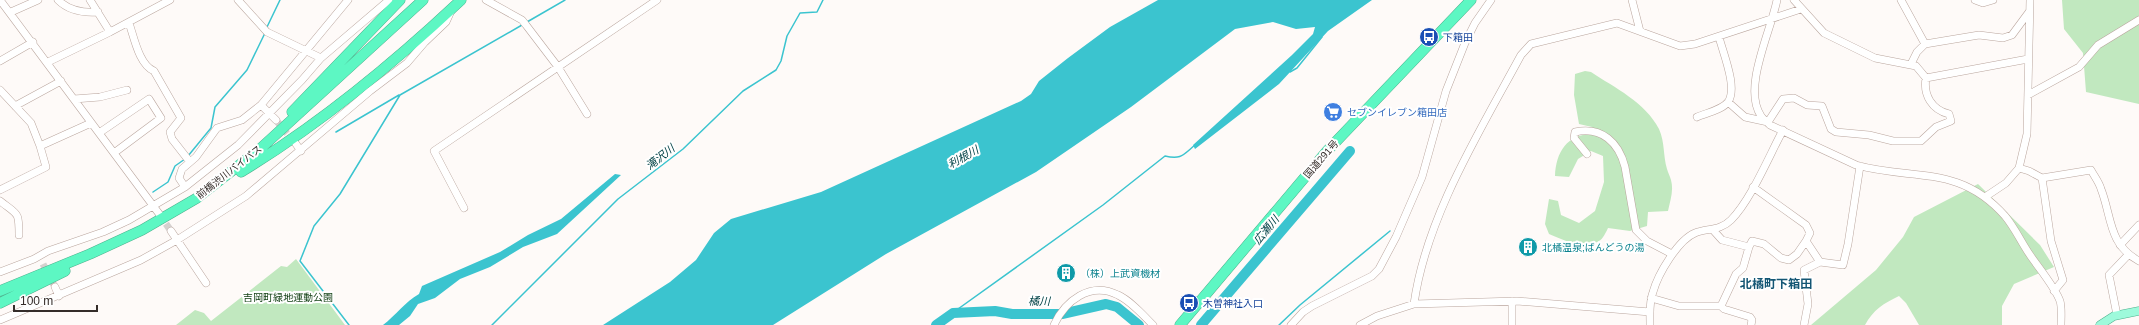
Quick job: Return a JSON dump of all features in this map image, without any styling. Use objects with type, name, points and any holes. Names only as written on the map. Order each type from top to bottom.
[{"type":"highway","points":[[261,148],[308,94],[400,0]]},
{"type":"highway","name":"前橋渋川バイパス","points":[[0,291],[90,254],[142,230],[197,198],[261,148],[423,0]]},
{"type":"highway","points":[[197,198],[267,156],[323,115],[376,74],[461,0]]},
{"type":"highway","name":"国道291号","points":[[1180,325],[1327,152],[1471,0]]},
{"type":"highway","points":[[0,302],[92,258],[142,230]]},
{"type":"highway","points":[[0,286],[90,254]]},
{"type":"main road","points":[[2100,325],[2117,315],[2139,311]]},
{"type":"street","points":[[0,0],[11,12],[160,215]]},
{"type":"street","points":[[11,12],[38,0]]},
{"type":"street","points":[[58,0],[64,6],[84,13],[98,12]]},
{"type":"street","points":[[90,0],[110,32]]},
{"type":"street","points":[[48,62],[129,23],[170,0]]},
{"type":"street","points":[[238,0],[267,32],[307,49],[321,58]]},
{"type":"street","points":[[184,187],[179,178],[187,158],[217,128],[242,120],[261,105],[348,0]]},
{"type":"street","points":[[0,272],[48,251],[103,232],[153,206],[184,187],[238,145],[321,58],[389,0]]},
{"type":"street","points":[[486,0],[522,20],[558,67],[587,114]]},
{"type":"street","points":[[464,208],[434,151],[657,0]]},
{"type":"street","points":[[1291,325],[1303,312],[1312,306],[1372,276],[1379,270],[1396,237],[1422,177],[1446,91],[1465,42],[1475,23],[1491,0]]},
{"type":"street","points":[[1632,0],[1640,31]]},
{"type":"street","points":[[1777,0],[1774,19],[1754,86],[1756,104],[1761,116],[1768,122],[1783,130],[1860,166],[1944,178],[1958,182],[1985,198],[2014,228],[2060,301],[2061,325]]},
{"type":"street","points":[[1794,0],[1801,10],[1814,20],[1824,33],[1876,58],[1916,66],[1926,78]]},
{"type":"street","points":[[1901,0],[1925,44]]},
{"type":"street","points":[[1976,0],[1983,3],[1993,0]]},
{"type":"street","points":[[1985,198],[2006,183],[2019,168],[2027,134],[2030,0]]},
{"type":"street","points":[[0,320],[108,276],[177,240],[246,196],[301,151],[370,91],[407,63],[425,42],[446,22],[452,9]]},
{"type":"street","points":[[1414,304],[1421,270],[1450,189],[1525,49],[1531,44],[1617,23],[1680,46],[1719,37],[1801,10]]},
{"type":"street","points":[[1911,64],[1916,52],[1925,44],[1979,35],[2003,38],[2012,35],[2030,12]]},
{"type":"street","points":[[2028,96],[2079,67],[2098,45],[2139,20]]},
{"type":"street","points":[[129,23],[142,56],[149,69],[154,71],[180,118],[170,132],[172,140],[187,158]]},
{"type":"street","points":[[1697,117],[1720,108],[1728,102],[1732,87],[1719,37]]},
{"type":"street","points":[[0,61],[33,42]]},
{"type":"street","points":[[1926,78],[2028,59]]},
{"type":"street","points":[[1768,122],[1783,99],[1794,98],[1807,105],[1822,106],[1831,128],[1836,132],[1869,135],[1893,141],[1921,141],[1936,127],[1951,121],[1949,114],[1934,106],[1926,97],[1924,86],[1926,78]]},
{"type":"street","points":[[15,106],[61,81]]},
{"type":"street","points":[[0,90],[31,124],[40,146],[46,167],[0,190]]},
{"type":"street","points":[[74,99],[100,97],[127,90]]},
{"type":"street","points":[[99,133],[149,99],[162,118],[114,153]]},
{"type":"street","points":[[1728,102],[1745,117],[1768,122]]},
{"type":"street","points":[[261,105],[276,120]]},
{"type":"street","points":[[40,146],[91,123]]},
{"type":"street","points":[[1650,325],[1651,298],[1672,254],[1682,242],[1694,233],[1722,227],[1734,216],[1753,187],[1783,130]]},
{"type":"street","points":[[1587,154],[1574,138],[1575,132],[1589,131],[1602,134],[1614,142],[1623,157],[1636,230],[1647,241],[1672,254]]},
{"type":"street","points":[[296,144],[301,151]]},
{"type":"street","points":[[1804,325],[1808,304],[1804,270],[1820,262],[1843,265],[1848,244],[1860,166]]},
{"type":"street","points":[[2019,168],[2029,171],[2042,178],[2091,170],[2101,189],[2111,226],[2120,245],[2128,255],[2139,261]]},
{"type":"street","points":[[2042,178],[2051,241],[2063,280],[2054,291]]},
{"type":"street","points":[[1721,306],[1736,274],[1743,268],[1752,241],[1764,244],[1781,258],[1789,260],[1797,254],[1806,242],[1810,233],[1806,225],[1753,187]]},
{"type":"street","points":[[0,202],[17,213],[19,235]]},
{"type":"street","points":[[2120,245],[2139,225]]},
{"type":"street","points":[[1713,230],[1722,240],[1749,247]]},
{"type":"street","points":[[171,231],[206,283]]},
{"type":"street","points":[[1806,242],[1820,262]]},
{"type":"street","points":[[2117,315],[2109,275],[2128,255]]},
{"type":"street","points":[[39,256],[43,264]]},
{"type":"street","points":[[55,287],[59,296]]},
{"type":"street","points":[[1054,323],[1063,308],[1081,295],[1092,292],[1108,292],[1119,295],[1153,325]]},
{"type":"street","points":[[1651,298],[1679,306],[1721,306],[1724,309],[1750,316],[1752,320],[1751,325]]},
{"type":"street","points":[[1512,301],[1512,325]]},
{"type":"street","points":[[1360,325],[1377,316],[1414,304],[1512,301],[1650,312]]},
{"type":"green space","points":[[2062,0],[2139,0],[2139,104],[2086,92],[2083,53],[2064,29]]},
{"type":"green space","points":[[1585,71],[1591,72],[1629,96],[1653,119],[1661,134],[1667,170],[1672,188],[1668,211],[1648,212],[1647,226],[1630,231],[1608,228],[1600,240],[1593,244],[1580,245],[1549,234],[1545,224],[1549,199],[1558,201],[1561,215],[1579,223],[1595,211],[1604,182],[1603,156],[1591,151],[1578,159],[1569,177],[1555,176],[1558,159],[1565,146],[1576,137],[1593,134],[1592,127],[1579,124],[1574,95],[1575,74]]},
{"type":"green space","points":[[1978,184],[2040,245],[2054,267],[2014,284],[2002,306],[2002,325],[1919,325],[1906,303],[1899,296],[1888,301],[1879,308],[1865,325],[1811,325],[1876,270],[1903,237],[1914,217]]},
{"type":"green space","name":"吉岡町緑地運動公園","points":[[296,259],[345,325],[176,325],[195,310],[204,313],[211,321],[281,266],[287,267]]},
{"type":"water","name":"利根川","points":[[1158,0],[1372,0],[1328,31],[1279,84],[1195,149],[1193,145],[1292,55],[1313,34],[1315,27],[1296,29],[1273,22],[1235,29],[1131,107],[1036,172],[886,254],[773,325],[603,325],[670,282],[696,260],[714,233],[731,219],[821,192],[1021,101],[1031,94],[1039,81],[1110,27]]},
{"type":"water","points":[[615,174],[621,175],[557,234],[523,247],[490,267],[460,279],[435,298],[418,304],[410,316],[399,325],[383,325],[409,301],[419,294],[422,286],[500,252],[528,235],[561,219]]},
{"type":"waterway","points":[[267,27],[280,0]]},
{"type":"waterway","points":[[527,22],[565,0]]},
{"type":"waterway","name":"滝沢川","points":[[492,325],[618,199],[683,149],[743,91],[776,70],[781,61],[787,36],[800,13],[817,12],[823,0]]},
{"type":"waterway","points":[[349,325],[300,261],[314,226],[340,194],[400,95],[522,25]]},
{"type":"waterway","points":[[188,156],[211,128],[215,107],[247,70],[265,33]]},
{"type":"waterway","points":[[1290,72],[1297,68],[1322,37]]},
{"type":"waterway","points":[[336,132],[399,95]]},
{"type":"waterway","points":[[951,314],[1103,205],[1165,156],[1182,156],[1195,145]]},
{"type":"waterway","name":"広瀬川","points":[[1201,325],[1350,151]]},
{"type":"waterway","points":[[153,192],[168,182],[175,166],[185,159]]},
{"type":"waterway","points":[[1279,325],[1300,305],[1390,231]]},
{"type":"waterway","name":"橘川","points":[[936,325],[953,313],[995,311],[1012,314],[1062,314],[1106,304],[1117,307],[1139,325]]},
{"type":"tunnel","points":[[276,120],[294,142]]},
{"type":"tunnel","points":[[160,215],[171,231]]},
{"type":"tunnel","points":[[43,264],[55,287]]},
{"type":"place","name":"下箱田","points":[[1429,37]]},
{"type":"place","name":"セブンイレブン箱田店","points":[[1333,112]]},
{"type":"place","name":"北橘温泉;ばんどうの湯","points":[[1528,247]]},
{"type":"place","name":"（株）上武資機材","points":[[1066,273]]},
{"type":"place","name":"木曽神社入口","points":[[1189,303]]},
{"type":"district","name":"北橘町下箱田","points":[[1776,284]]}]
